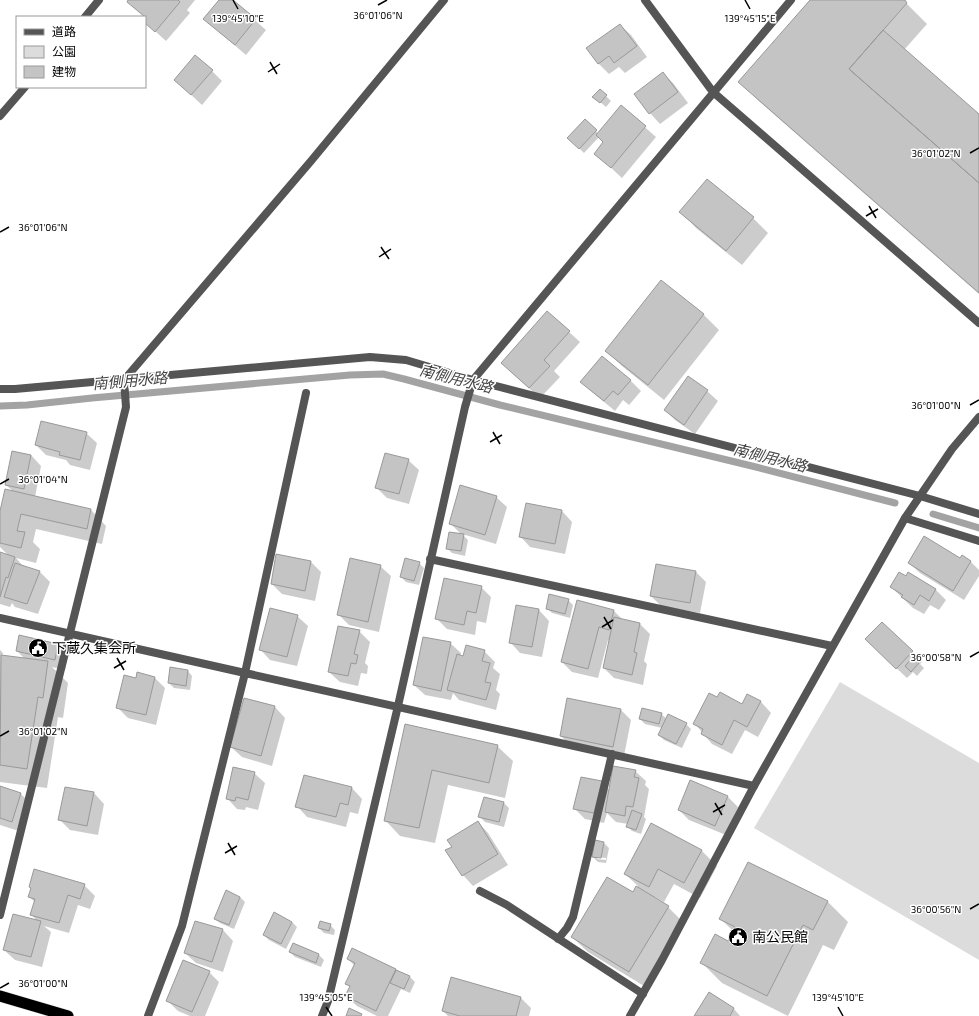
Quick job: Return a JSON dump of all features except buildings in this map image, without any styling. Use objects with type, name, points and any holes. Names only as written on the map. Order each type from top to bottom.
[{"type":"highway","points":[[0,996],[68,1016]]},
{"type":"street","points":[[86,16],[99,0]]},
{"type":"street","points":[[0,916],[126,407],[124,384],[312,161],[444,0]]},
{"type":"street","points":[[645,0],[713,92],[979,323]]},
{"type":"street","points":[[322,1016],[328,1001],[398,706],[465,407],[473,380],[791,0]]},
{"type":"street","points":[[0,116],[24,88]]},
{"type":"street","points":[[0,389],[124,384],[370,358],[406,360],[473,380],[920,496],[979,514]]},
{"type":"street","points":[[148,1016],[182,926],[245,673],[306,393]]},
{"type":"street","points":[[630,1016],[666,953],[754,786],[905,518],[952,449],[979,417]]},
{"type":"street","points":[[905,518],[979,541]]},
{"type":"street","points":[[430,559],[832,646]]},
{"type":"street","points":[[0,618],[754,786]]},
{"type":"street","points":[[558,939],[567,928],[573,917],[612,754]]},
{"type":"street","points":[[480,891],[507,905],[643,994]]},
{"type":"green space","points":[[840,682],[979,763],[979,960],[754,828]]},
{"type":"waterway","name":"南側用水路","points":[[0,406],[27,405],[350,375],[383,374],[500,405],[756,467],[895,503]]},
{"type":"waterway","name":"南側用水路","points":[[933,514],[979,528]]},
{"type":"place","name":"下蔵久集会所","points":[[38,648]]},
{"type":"place","name":"南公民館","points":[[738,937]]}]
